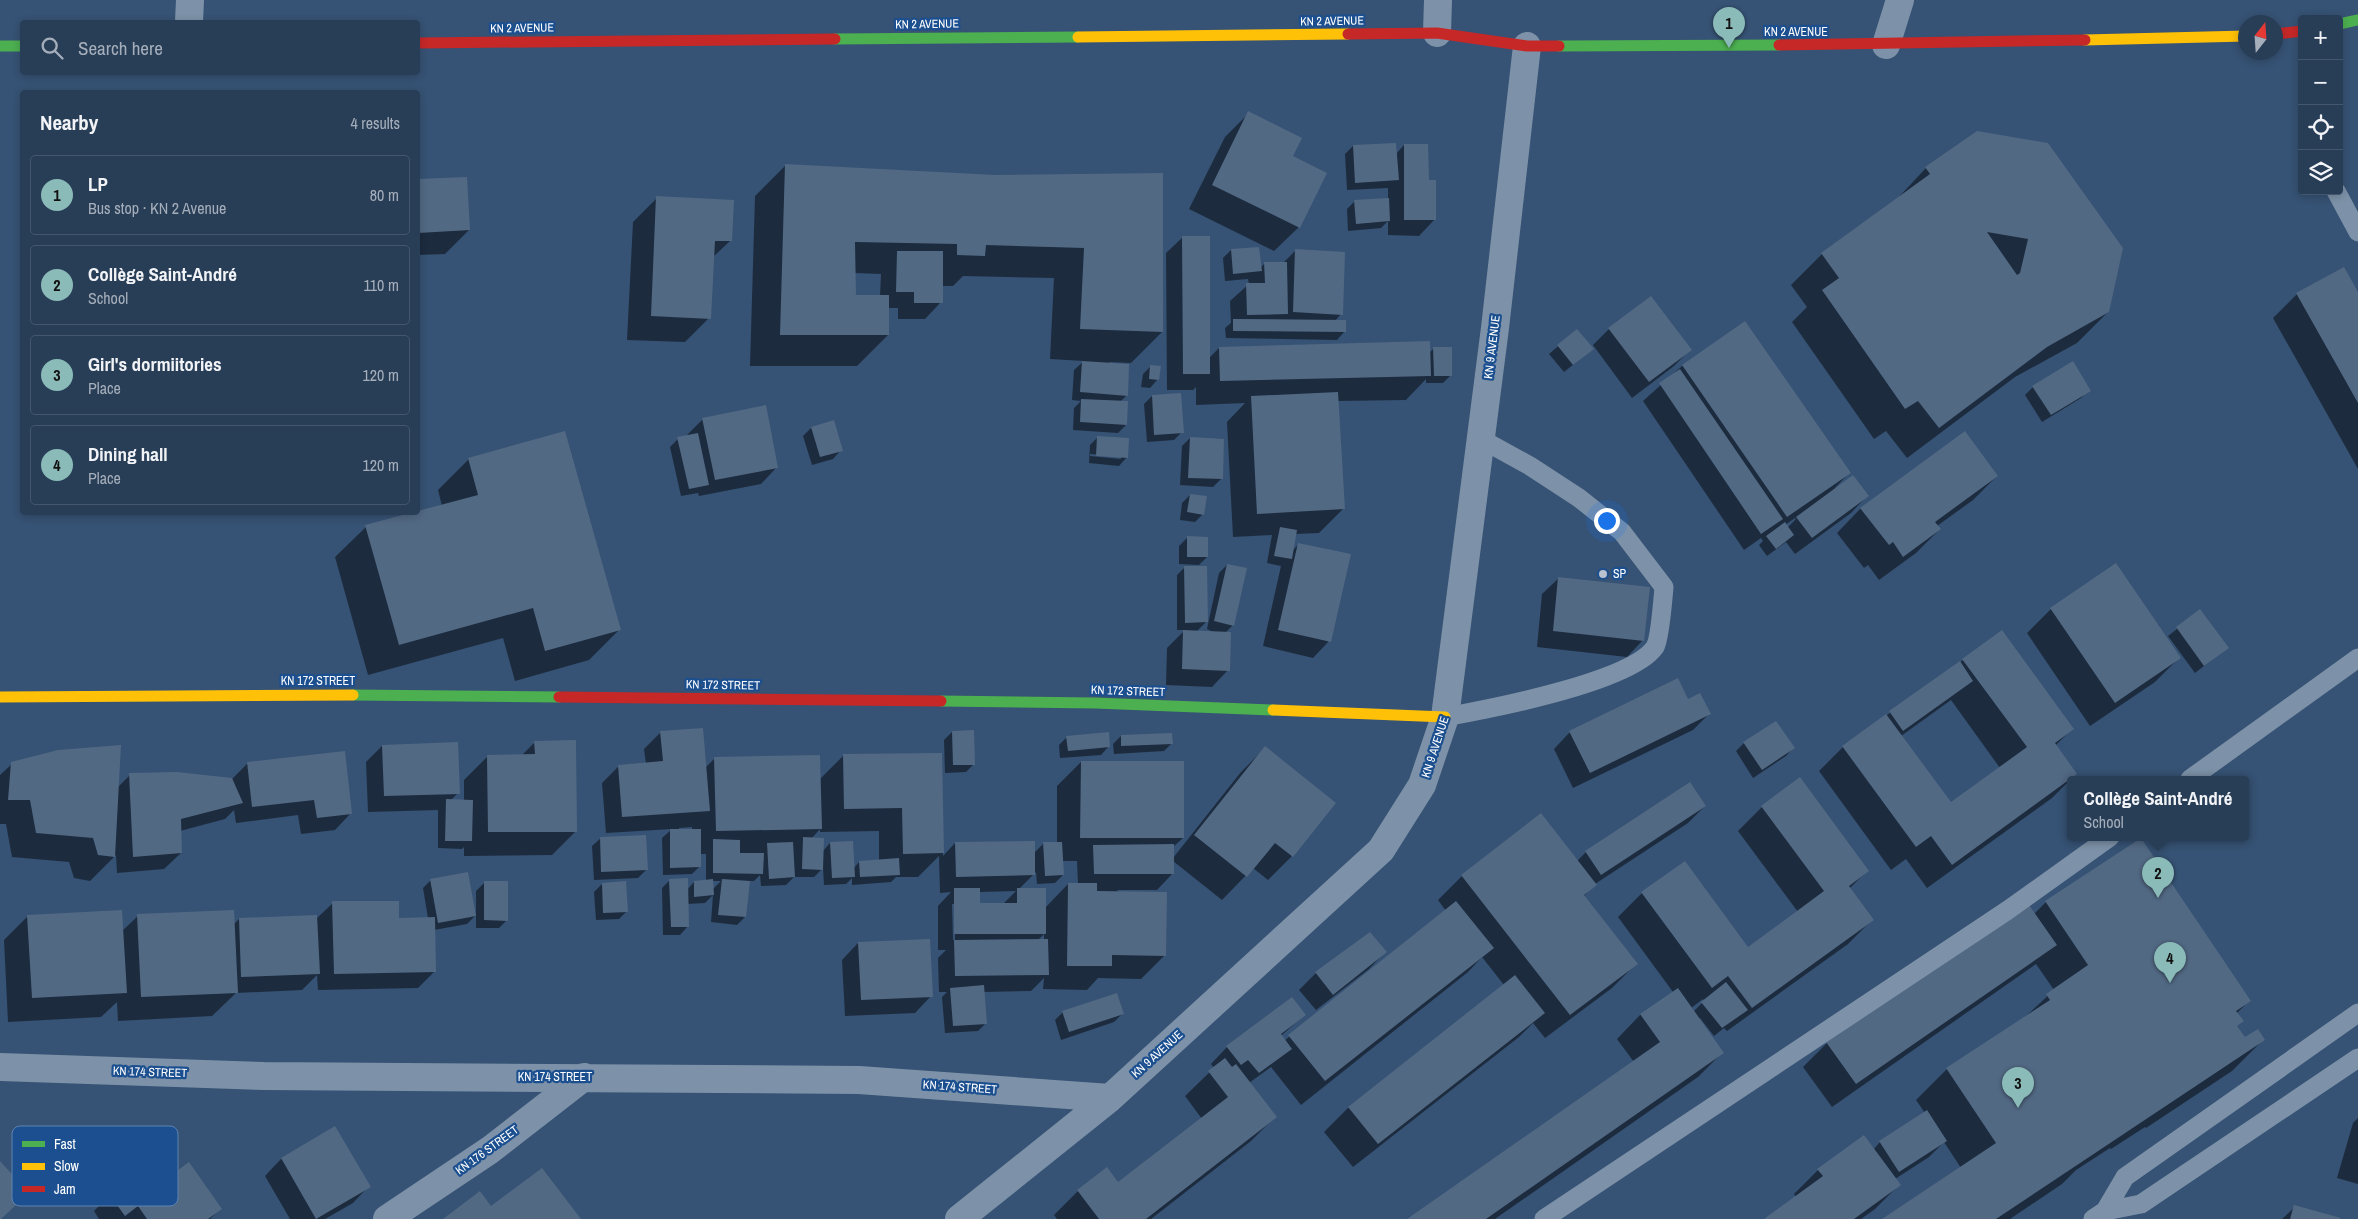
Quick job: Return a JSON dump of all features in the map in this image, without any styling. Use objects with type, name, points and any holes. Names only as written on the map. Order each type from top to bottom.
[{"type":"main road","points":[[2343,23],[2358,20]]},
{"type":"main road","points":[[2283,33],[2298,31]]},
{"type":"main road","name":"KN 2 AVENUE","points":[[420,43],[1437,33],[1527,46],[1886,45],[2238,36]]},
{"type":"main road","points":[[0,46],[20,46]]},
{"type":"main road","name":"KN 172 STREET","points":[[0,697],[300,694],[1096,703],[1446,717]]},
{"type":"street","points":[[190,0],[190,20]]},
{"type":"street","points":[[1437,33],[1438,0]]},
{"type":"street","points":[[1886,45],[1900,0]]},
{"type":"street","name":"KN 9 AVENUE","points":[[959,1219],[1110,1098],[1381,850],[1422,785],[1446,717],[1527,46]]},
{"type":"street","name":"KN 174 STREET","points":[[0,1067],[264,1076],[859,1080],[1110,1098]]},
{"type":"street","name":"KN 176 STREET","points":[[387,1219],[490,1150],[584,1077]]},
{"type":"lane","points":[[2338,195],[2358,232]]},
{"type":"lane","points":[[1446,717],[1508,705],[1581,685],[1638,662],[1656,646],[1664,587],[1622,532],[1579,498],[1530,466],[1481,439]]},
{"type":"lane","points":[[2194,776],[2358,658]]},
{"type":"lane","points":[[1555,1216],[2008,910],[2104,841]]},
{"type":"lane","points":[[2099,1215],[2125,1177],[2358,1013]]},
{"type":"lane","points":[[2099,1215],[2141,1204],[2358,1058]]},
{"type":"building","points":[[1248,111],[1302,138],[1293,156],[1327,173],[1300,228],[1212,185]]},
{"type":"building","points":[[1977,131],[2048,143],[2123,248],[2109,312],[2047,347],[1939,428],[1918,401],[1905,409],[1822,290],[1839,278],[1821,253],[1930,174],[1925,167]],"holes":[[[1987,232],[2028,239],[2020,273],[2017,275]]]},
{"type":"building","points":[[1396,143],[1399,180],[1355,183],[1353,145]]},
{"type":"building","points":[[1404,144],[1428,144],[1429,180],[1436,180],[1436,220],[1404,220]]},
{"type":"building","points":[[785,164],[995,175],[1163,173],[1163,332],[1080,329],[1084,248],[986,245],[985,256],[957,255],[957,244],[855,242],[856,295],[889,295],[889,335],[780,335]]},
{"type":"building","points":[[467,177],[470,230],[420,233],[420,179]]},
{"type":"building","points":[[656,196],[734,200],[732,241],[715,241],[711,319],[651,316]]},
{"type":"building","points":[[1389,198],[1390,221],[1356,224],[1354,200]]},
{"type":"building","points":[[1182,236],[1210,236],[1210,374],[1183,374]]},
{"type":"building","points":[[1259,247],[1262,271],[1233,274],[1231,249]]},
{"type":"building","points":[[1295,249],[1345,252],[1343,315],[1293,312]]},
{"type":"building","points":[[897,251],[943,251],[943,303],[914,303],[914,292],[896,292]]},
{"type":"building","points":[[1264,262],[1287,262],[1288,314],[1247,315],[1246,283],[1265,283]]},
{"type":"building","points":[[2344,267],[2358,292],[2358,403],[2296,293]]},
{"type":"building","points":[[1651,296],[1692,350],[1649,382],[1608,328]]},
{"type":"building","points":[[1233,319],[1346,320],[1346,332],[1233,331]]},
{"type":"building","points":[[1745,321],[1851,473],[1787,517],[1682,365]]},
{"type":"building","points":[[1577,329],[1594,349],[1573,365],[1557,345]]},
{"type":"building","points":[[1430,341],[1431,376],[1220,381],[1219,347]]},
{"type":"building","points":[[1433,347],[1452,347],[1452,376],[1434,376]]},
{"type":"building","points":[[1082,361],[1129,364],[1128,396],[1080,392]]},
{"type":"building","points":[[2073,361],[2091,391],[2051,415],[2032,386]]},
{"type":"building","points":[[1150,365],[1161,366],[1159,380],[1149,379]]},
{"type":"building","points":[[1680,369],[1783,519],[1761,534],[1659,383]]},
{"type":"building","points":[[1338,392],[1345,509],[1257,514],[1251,396]]},
{"type":"building","points":[[1181,393],[1184,433],[1154,435],[1152,395]]},
{"type":"building","points":[[1081,399],[1128,401],[1127,425],[1080,422]]},
{"type":"building","points":[[766,405],[778,468],[715,480],[702,418]]},
{"type":"building","points":[[834,420],[843,451],[820,457],[811,427]]},
{"type":"building","points":[[565,431],[621,630],[545,651],[533,608],[399,645],[365,525],[403,515],[420,515],[420,510],[478,495],[468,458]]},
{"type":"building","points":[[1965,431],[1998,476],[1935,522],[1941,529],[1903,557],[1893,542],[1889,545],[1860,508]]},
{"type":"building","points":[[698,433],[709,485],[689,489],[677,437]]},
{"type":"building","points":[[1097,436],[1129,438],[1128,458],[1096,456]]},
{"type":"building","points":[[1190,437],[1224,439],[1223,479],[1188,478]]},
{"type":"building","points":[[1853,475],[1869,496],[1812,538],[1796,517]]},
{"type":"building","points":[[1190,494],[1207,496],[1204,515],[1187,512]]},
{"type":"building","points":[[1785,522],[1794,535],[1776,549],[1766,536]]},
{"type":"building","points":[[1280,527],[1297,530],[1292,559],[1274,556]]},
{"type":"building","points":[[1187,536],[1208,537],[1208,557],[1187,557]]},
{"type":"building","points":[[1298,543],[1351,554],[1331,642],[1278,630]]},
{"type":"building","points":[[2116,563],[2181,658],[2115,703],[2050,608]]},
{"type":"building","points":[[1227,564],[1247,568],[1234,626],[1214,621]]},
{"type":"building","points":[[1184,566],[1207,566],[1208,622],[1185,623]]},
{"type":"building","points":[[1558,577],[1650,587],[1644,641],[1553,631]]},
{"type":"building","points":[[2200,609],[2229,648],[2204,666],[2176,627]]},
{"type":"building","points":[[1183,630],[1231,632],[1230,671],[1182,669]]},
{"type":"building","points":[[2002,630],[2074,729],[2055,743],[2077,774],[2067,776],[2067,781],[1952,865],[1931,836],[1916,847],[1842,746],[1886,714],[1951,802],[2027,747],[1962,659]]},
{"type":"building","points":[[1960,661],[1973,681],[1903,731],[1889,711]]},
{"type":"building","points":[[1678,678],[1688,699],[1700,693],[1711,714],[1590,773],[1569,731]]},
{"type":"building","points":[[1776,721],[1795,748],[1762,770],[1743,742]]},
{"type":"building","points":[[703,728],[710,811],[622,817],[618,765],[663,761],[660,731]]},
{"type":"building","points":[[974,730],[975,765],[953,765],[952,731]]},
{"type":"building","points":[[1109,732],[1110,747],[1068,751],[1066,736]]},
{"type":"building","points":[[1172,733],[1173,744],[1121,746],[1121,735]]},
{"type":"building","points":[[576,740],[577,832],[488,832],[487,755],[535,754],[534,741]]},
{"type":"building","points":[[458,742],[460,794],[384,796],[382,745]]},
{"type":"building","points":[[121,745],[115,857],[98,855],[93,838],[36,833],[30,800],[8,800],[11,762],[58,750]]},
{"type":"building","points":[[1265,746],[1336,803],[1293,857],[1275,843],[1247,877],[1194,835]]},
{"type":"building","points":[[345,751],[352,814],[317,818],[314,800],[252,807],[247,762]]},
{"type":"building","points":[[942,753],[944,853],[903,854],[902,808],[844,809],[843,754]]},
{"type":"building","points":[[820,755],[822,829],[716,831],[714,757]]},
{"type":"building","points":[[1081,761],[1184,761],[1184,838],[1080,838]]},
{"type":"building","points":[[177,772],[232,778],[243,803],[181,819],[182,853],[133,857],[129,773]]},
{"type":"building","points":[[1800,777],[1869,871],[1849,886],[1874,920],[1752,1008],[1728,976],[1712,988],[1641,892],[1685,861],[1748,947],[1824,891],[1761,806]]},
{"type":"building","points":[[1690,782],[1706,806],[1601,875],[1585,851]]},
{"type":"building","points":[[446,799],[473,800],[472,841],[445,841]]},
{"type":"building","points":[[1541,813],[1597,885],[1584,895],[1638,964],[1570,1015],[1461,875]]},
{"type":"building","points":[[670,829],[701,829],[701,867],[670,868]]},
{"type":"building","points":[[646,835],[648,870],[601,872],[600,837]]},
{"type":"building","points":[[803,837],[824,838],[823,870],[802,869]]},
{"type":"building","points":[[713,839],[740,840],[740,853],[764,853],[763,874],[713,873]]},
{"type":"building","points":[[853,841],[855,877],[832,878],[830,842]]},
{"type":"building","points":[[1035,841],[1035,875],[956,877],[955,842]]},
{"type":"building","points":[[2136,841],[2143,841],[2251,1001],[2236,1011],[2244,1021],[2237,1026],[2245,1037],[2258,1029],[2265,1040],[1996,1219],[1882,1219],[1996,1143],[1946,1068],[2050,1000],[2046,994],[2088,965],[2045,901]]},
{"type":"building","points":[[793,842],[795,877],[769,879],[767,843]]},
{"type":"building","points":[[1043,842],[1062,842],[1064,875],[1045,876]]},
{"type":"building","points":[[1174,844],[1174,874],[1094,874],[1093,845]]},
{"type":"building","points":[[899,858],[900,875],[860,877],[859,861]]},
{"type":"building","points":[[468,872],[476,916],[438,923],[430,879]]},
{"type":"building","points":[[688,878],[689,927],[671,927],[669,879]]},
{"type":"building","points":[[713,879],[714,895],[694,897],[694,881]]},
{"type":"building","points":[[722,879],[750,881],[746,917],[718,915]]},
{"type":"building","points":[[484,881],[508,881],[508,921],[484,920]]},
{"type":"building","points":[[626,881],[628,912],[603,913],[602,883]]},
{"type":"building","points":[[1068,883],[1097,883],[1097,891],[1167,892],[1166,956],[1112,955],[1112,966],[1067,966]]},
{"type":"building","points":[[954,888],[980,888],[980,903],[1017,903],[1017,888],[1046,888],[1046,934],[954,934]]},
{"type":"building","points":[[332,901],[399,901],[399,918],[435,917],[436,972],[334,974]]},
{"type":"building","points":[[1456,901],[1494,948],[1325,1081],[1288,1035]]},
{"type":"building","points":[[2027,902],[2057,945],[1856,1084],[1826,1042]]},
{"type":"building","points":[[122,910],[127,993],[32,998],[27,915]]},
{"type":"building","points":[[234,910],[238,993],[141,997],[137,914]]},
{"type":"building","points":[[317,915],[320,974],[241,977],[239,918]]},
{"type":"building","points":[[1370,932],[1387,952],[1333,995],[1315,972]]},
{"type":"building","points":[[930,939],[933,997],[861,1000],[858,942]]},
{"type":"building","points":[[1048,939],[1049,975],[955,976],[954,940]]},
{"type":"building","points":[[1515,975],[1545,1013],[1378,1144],[1348,1107]]},
{"type":"building","points":[[1726,982],[1748,1010],[1722,1028],[1701,1002]]},
{"type":"building","points":[[984,985],[987,1024],[953,1026],[950,988]]},
{"type":"building","points":[[1678,988],[1724,1053],[1486,1219],[1407,1219],[1660,1042],[1640,1014]]},
{"type":"building","points":[[1117,993],[1124,1014],[1069,1032],[1062,1011]]},
{"type":"building","points":[[1292,997],[1306,1015],[1281,1034],[1292,1049],[1259,1073],[1248,1060],[1241,1065],[1226,1046]]},
{"type":"building","points":[[1225,1058],[1232,1067],[1236,1064],[1277,1117],[1146,1219],[1099,1219],[1077,1190],[1107,1167],[1118,1182],[1228,1097],[1208,1071]]},
{"type":"building","points":[[1927,1110],[1947,1141],[1899,1172],[1879,1141]]},
{"type":"building","points":[[335,1126],[371,1187],[316,1219],[281,1158]]},
{"type":"building","points":[[1864,1135],[1901,1185],[1854,1219],[1764,1219],[1823,1176],[1817,1169]]},
{"type":"building","points":[[0,1161],[12,1174],[12,1206],[15,1206],[0,1219]]},
{"type":"building","points":[[189,1162],[222,1209],[208,1219],[147,1219],[138,1206],[178,1206],[178,1170]]},
{"type":"building","points":[[542,1168],[581,1219],[443,1219],[480,1191],[491,1206]]},
{"type":"building","points":[[2294,1205],[2341,1218],[2290,1219]]},
{"type":"building","points":[[118,1206],[138,1206],[125,1216]]},
{"type":"traffic: fast","points":[[2343,23],[2358,20]]},
{"type":"traffic: fast","points":[[835,39],[1078,37]]},
{"type":"traffic: fast","points":[[1559,46],[1779,45]]},
{"type":"traffic: fast","points":[[0,46],[20,46]]},
{"type":"traffic: fast","points":[[353,695],[559,697]]},
{"type":"traffic: fast","points":[[941,701],[1095,703],[1273,710]]},
{"type":"traffic: slow","points":[[1078,37],[1348,34]]},
{"type":"traffic: slow","points":[[2085,40],[2238,36]]},
{"type":"traffic: slow","points":[[0,697],[353,695]]},
{"type":"traffic: slow","points":[[1273,710],[1445,717]]},
{"type":"traffic: jam","points":[[2283,33],[2298,31]]},
{"type":"traffic: jam","points":[[1348,34],[1437,33],[1527,46],[1559,46]]},
{"type":"traffic: jam","points":[[420,43],[835,39]]},
{"type":"traffic: jam","points":[[1779,45],[2085,40]]},
{"type":"traffic: jam","points":[[559,697],[941,701]]},
{"type":"place","name":"LP","points":[[1729,48]]},
{"type":"place","name":"SP","points":[[1603,574]]},
{"type":"place","name":"Collège Saint-André","points":[[2158,898]]},
{"type":"place","name":"Dining hall","points":[[2170,983]]},
{"type":"place","name":"Girl's dormiitories","points":[[2018,1108]]}]
